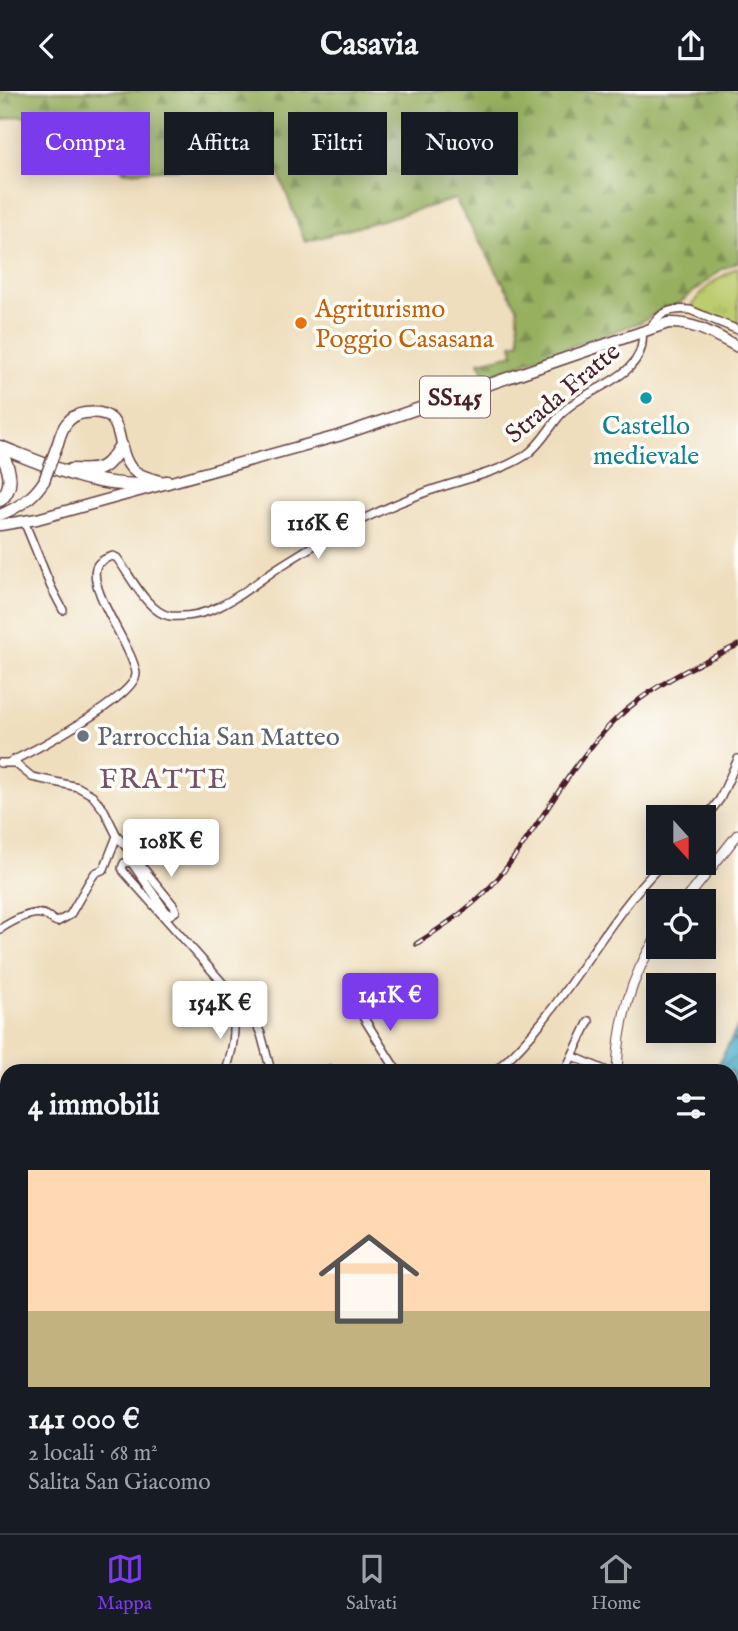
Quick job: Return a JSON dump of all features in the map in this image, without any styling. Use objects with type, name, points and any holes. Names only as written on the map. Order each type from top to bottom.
[{"type":"highway","points":[[54,468],[94,472],[113,459],[121,445]]},
{"type":"highway","name":"SS145","points":[[0,449],[88,480],[135,486],[167,482]]},
{"type":"highway","points":[[0,449],[10,473],[9,485],[0,500]]},
{"type":"main road","name":"SS145","points":[[167,482],[338,436],[668,323],[697,326],[738,347]]},
{"type":"main road","points":[[0,515],[21,505],[39,489],[64,426],[71,418],[91,412],[111,419],[118,426],[121,445],[130,467],[145,477],[167,482]]},
{"type":"main road","points":[[0,524],[24,521],[167,482]]},
{"type":"street","points":[[646,331],[656,317],[666,310],[690,310],[738,330]]},
{"type":"street","name":"Strada Fratte","points":[[10,762],[100,711],[131,684],[136,673],[96,578],[99,562],[113,556],[117,558],[145,597],[157,611],[164,614],[177,616],[222,607],[281,566],[336,533],[391,507],[499,467],[529,453],[564,411],[618,377],[632,363],[646,331]]},
{"type":"street","points":[[24,521],[63,610]]},
{"type":"street","points":[[715,805],[738,759]]},
{"type":"street","points":[[0,763],[10,762],[32,777],[78,787],[92,795],[104,810],[117,836],[176,911],[170,915],[165,910],[131,862],[124,863],[124,872],[253,1017],[269,1064]]},
{"type":"street","points":[[694,889],[738,834]]},
{"type":"street","points":[[0,929],[20,916],[38,914],[57,922],[70,915],[89,881],[104,869],[117,836]]},
{"type":"street","points":[[506,1064],[539,1026],[650,875]]},
{"type":"street","points":[[618,1064],[623,1012],[646,957]]},
{"type":"street","points":[[226,986],[234,1013],[234,1045],[228,1064]]},
{"type":"street","points":[[360,1012],[393,1064]]},
{"type":"street","points":[[568,1064],[589,1021]]},
{"type":"street","points":[[571,1058],[588,1064]]},
{"type":"green space","points":[[0,91],[738,91],[738,262],[722,269],[677,305],[667,307],[641,322],[486,376],[479,362],[514,354],[512,344],[520,342],[517,307],[455,199],[305,242],[274,164],[274,112],[164,112],[164,170],[150,171],[150,112],[21,112],[21,116],[0,122]]},
{"type":"green space","points":[[738,267],[738,328],[692,308],[705,289]]},
{"type":"water","points":[[738,1026],[738,1064],[719,1064]]},
{"type":"ferry route","points":[[732,1038],[738,1042]]},
{"type":"railway","points":[[416,944],[460,914],[499,877],[569,776],[616,719],[659,686],[738,645]]},
{"type":"place","name":"Agriturismo Poggio Casasana","points":[[301,323]]},
{"type":"place","name":"Castello medievale","points":[[646,398]]},
{"type":"place","name":"Parrocchia San Matteo","points":[[83,736]]},
{"type":"district","name":"FRATTE","points":[[164,778]]}]
